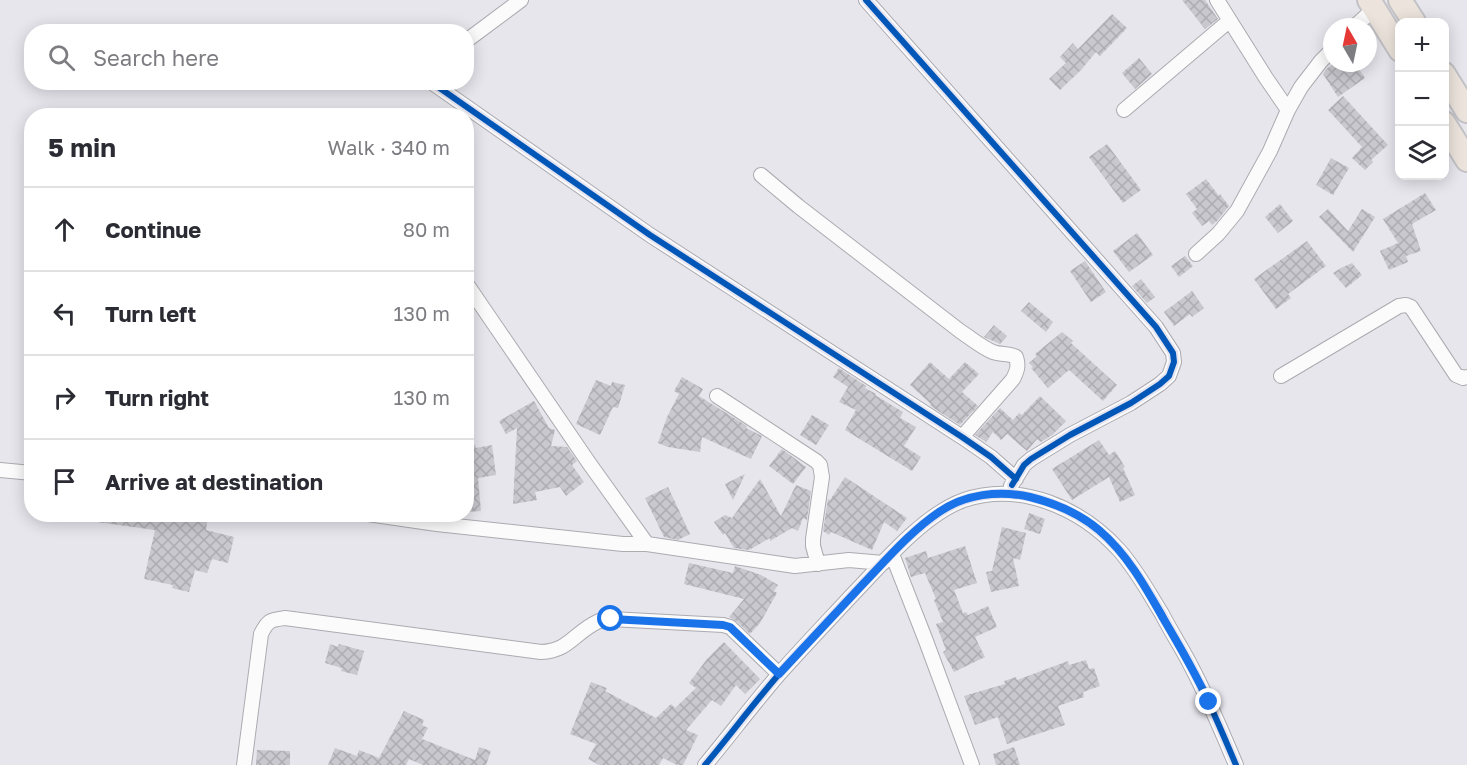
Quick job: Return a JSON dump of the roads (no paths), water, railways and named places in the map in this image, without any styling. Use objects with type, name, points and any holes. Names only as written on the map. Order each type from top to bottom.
[{"type":"highway","points":[[1400,0],[1411,18]]},
{"type":"highway","points":[[1372,4],[1395,42]]},
{"type":"highway","points":[[1449,82],[1467,111]]},
{"type":"highway","points":[[1446,126],[1467,160]]},
{"type":"street","points":[[474,35],[521,0]]},
{"type":"street","points":[[866,0],[1156,327],[1173,353],[1172,369],[1169,376],[1160,384],[1131,403],[1031,459],[1024,465],[1007,494]]},
{"type":"street","points":[[1216,0],[1288,110]]},
{"type":"street","points":[[1361,18],[1372,4]]},
{"type":"street","points":[[1124,110],[1229,21]]},
{"type":"street","points":[[1196,254],[1237,211],[1270,151],[1301,87],[1323,59]]},
{"type":"street","points":[[442,90],[468,108]]},
{"type":"street","points":[[474,112],[650,235],[962,437],[1016,478]]},
{"type":"street","points":[[761,175],[982,347],[999,354],[1016,357],[1018,363],[1013,379],[962,437]]},
{"type":"street","points":[[474,295],[647,544]]},
{"type":"street","points":[[1281,376],[1399,306],[1406,305],[1411,307],[1456,375],[1467,377]]},
{"type":"street","points":[[717,396],[820,465],[822,477],[813,539],[818,564]]},
{"type":"street","points":[[0,470],[24,472]]},
{"type":"street","points":[[705,765],[779,674],[887,558],[941,511],[964,500],[993,493],[1016,494],[1049,502],[1097,529],[1120,551],[1143,583],[1192,667],[1236,765]]},
{"type":"street","points":[[458,522],[623,544],[647,544],[795,566],[887,558]]},
{"type":"street","points":[[887,558],[926,641],[972,765]]},
{"type":"street","points":[[244,765],[261,634],[266,624],[272,620],[285,618],[541,652],[562,648],[598,621],[611,619],[723,625],[730,627],[779,674]]}]
